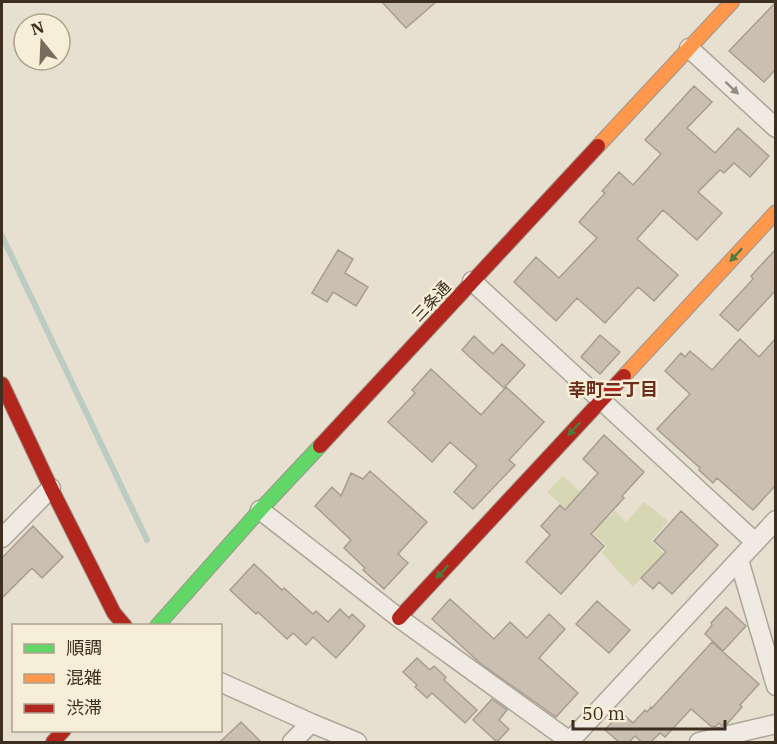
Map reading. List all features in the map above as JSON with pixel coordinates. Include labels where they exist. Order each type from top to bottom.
[{"type":"street","name":"三条通","points":[[160,624],[260,510],[732,2]]},
{"type":"street","points":[[689,48],[776,128]]},
{"type":"street","points":[[399,618],[776,212]]},
{"type":"street","points":[[472,281],[755,542]]},
{"type":"street","points":[[2,384],[114,613],[123,624]]},
{"type":"street","points":[[2,538],[51,488]]},
{"type":"street","points":[[260,510],[399,618],[570,742],[776,520]]},
{"type":"street","points":[[739,560],[776,686]]},
{"type":"street","points":[[222,683],[357,742]]},
{"type":"street","points":[[292,742],[311,723]]},
{"type":"street","points":[[699,742],[776,724]]},
{"type":"green space","points":[[563,476],[608,518],[615,511],[626,522],[644,502],[668,521],[651,541],[664,553],[633,587],[602,553],[607,546],[547,492]]},
{"type":"building","points":[[382,2],[436,2],[406,28]]},
{"type":"building","points":[[776,2],[776,69],[764,82],[729,51]]},
{"type":"building","points":[[694,86],[712,102],[687,128],[715,153],[738,128],[769,156],[750,177],[734,163],[724,173],[720,170],[698,192],[722,213],[697,240],[663,210],[637,239],[678,275],[654,301],[638,287],[605,323],[577,298],[556,321],[514,282],[536,257],[559,278],[597,238],[579,222],[605,193],[602,191],[619,172],[633,185],[661,154],[645,140]]},
{"type":"building","points":[[776,249],[776,290],[738,331],[720,315],[753,279],[751,276]]},
{"type":"building","points":[[338,250],[353,259],[345,273],[368,287],[356,306],[333,292],[327,302],[312,293]]},
{"type":"building","points":[[600,335],[620,352],[600,374],[581,357]]},
{"type":"building","points":[[474,336],[493,354],[502,344],[525,365],[504,388],[462,350]]},
{"type":"building","points":[[776,338],[776,485],[753,510],[717,478],[713,483],[657,429],[690,394],[665,371],[681,353],[685,357],[690,351],[712,370],[740,339],[759,357]]},
{"type":"building","points":[[431,369],[481,415],[506,387],[544,422],[509,460],[515,465],[473,509],[454,492],[477,466],[450,442],[432,462],[388,422],[415,393],[412,390]]},
{"type":"building","points":[[604,435],[644,472],[591,534],[604,546],[561,594],[526,562],[550,535],[541,526],[560,505],[565,510],[598,473],[583,459]]},
{"type":"building","points":[[370,471],[427,522],[398,554],[408,563],[384,589],[344,548],[351,540],[315,506],[332,487],[341,496],[351,473],[363,479]]},
{"type":"building","points":[[681,511],[718,545],[672,594],[659,582],[653,589],[641,578],[666,552],[654,541]]},
{"type":"building","points":[[33,526],[63,557],[42,578],[32,568],[2,598],[2,558]]},
{"type":"building","points":[[254,564],[313,614],[316,611],[328,622],[340,609],[349,618],[352,614],[365,626],[336,658],[313,637],[306,645],[293,633],[287,639],[230,590]]},
{"type":"building","points":[[450,599],[494,639],[510,622],[527,638],[549,614],[565,629],[539,658],[578,693],[556,717],[480,663],[432,619]]},
{"type":"building","points":[[597,601],[630,630],[609,653],[576,624]]},
{"type":"building","points":[[726,607],[746,626],[723,651],[705,634],[712,625],[711,623]]},
{"type":"building","points":[[712,642],[759,684],[727,724],[719,723],[712,727],[691,709],[665,737],[660,733],[651,742],[642,742],[635,736],[629,742],[619,742],[605,730],[621,712],[633,723],[645,710],[647,712],[652,708]]},
{"type":"building","points":[[417,658],[430,670],[434,666],[446,677],[444,680],[477,710],[465,723],[432,693],[427,698],[403,672]]},
{"type":"building","points":[[492,699],[507,710],[499,720],[509,729],[497,742],[473,720]]},
{"type":"building","points":[[241,722],[261,742],[220,742]]},
{"type":"waterway","points":[[2,236],[147,540]]},
{"type":"traffic: fast","points":[[159,624],[320,446]]},
{"type":"traffic: slow","points":[[598,146],[732,2]]},
{"type":"traffic: slow","points":[[624,376],[776,212]]},
{"type":"traffic: jam","points":[[320,446],[598,146]]},
{"type":"traffic: jam","points":[[399,618],[624,376]]},
{"type":"traffic: jam","points":[[2,384],[114,613],[123,624]]},
{"type":"traffic: jam","points":[[53,742],[62,732]]},
{"type":"district","name":"幸町二丁目","points":[[613,390]]}]
